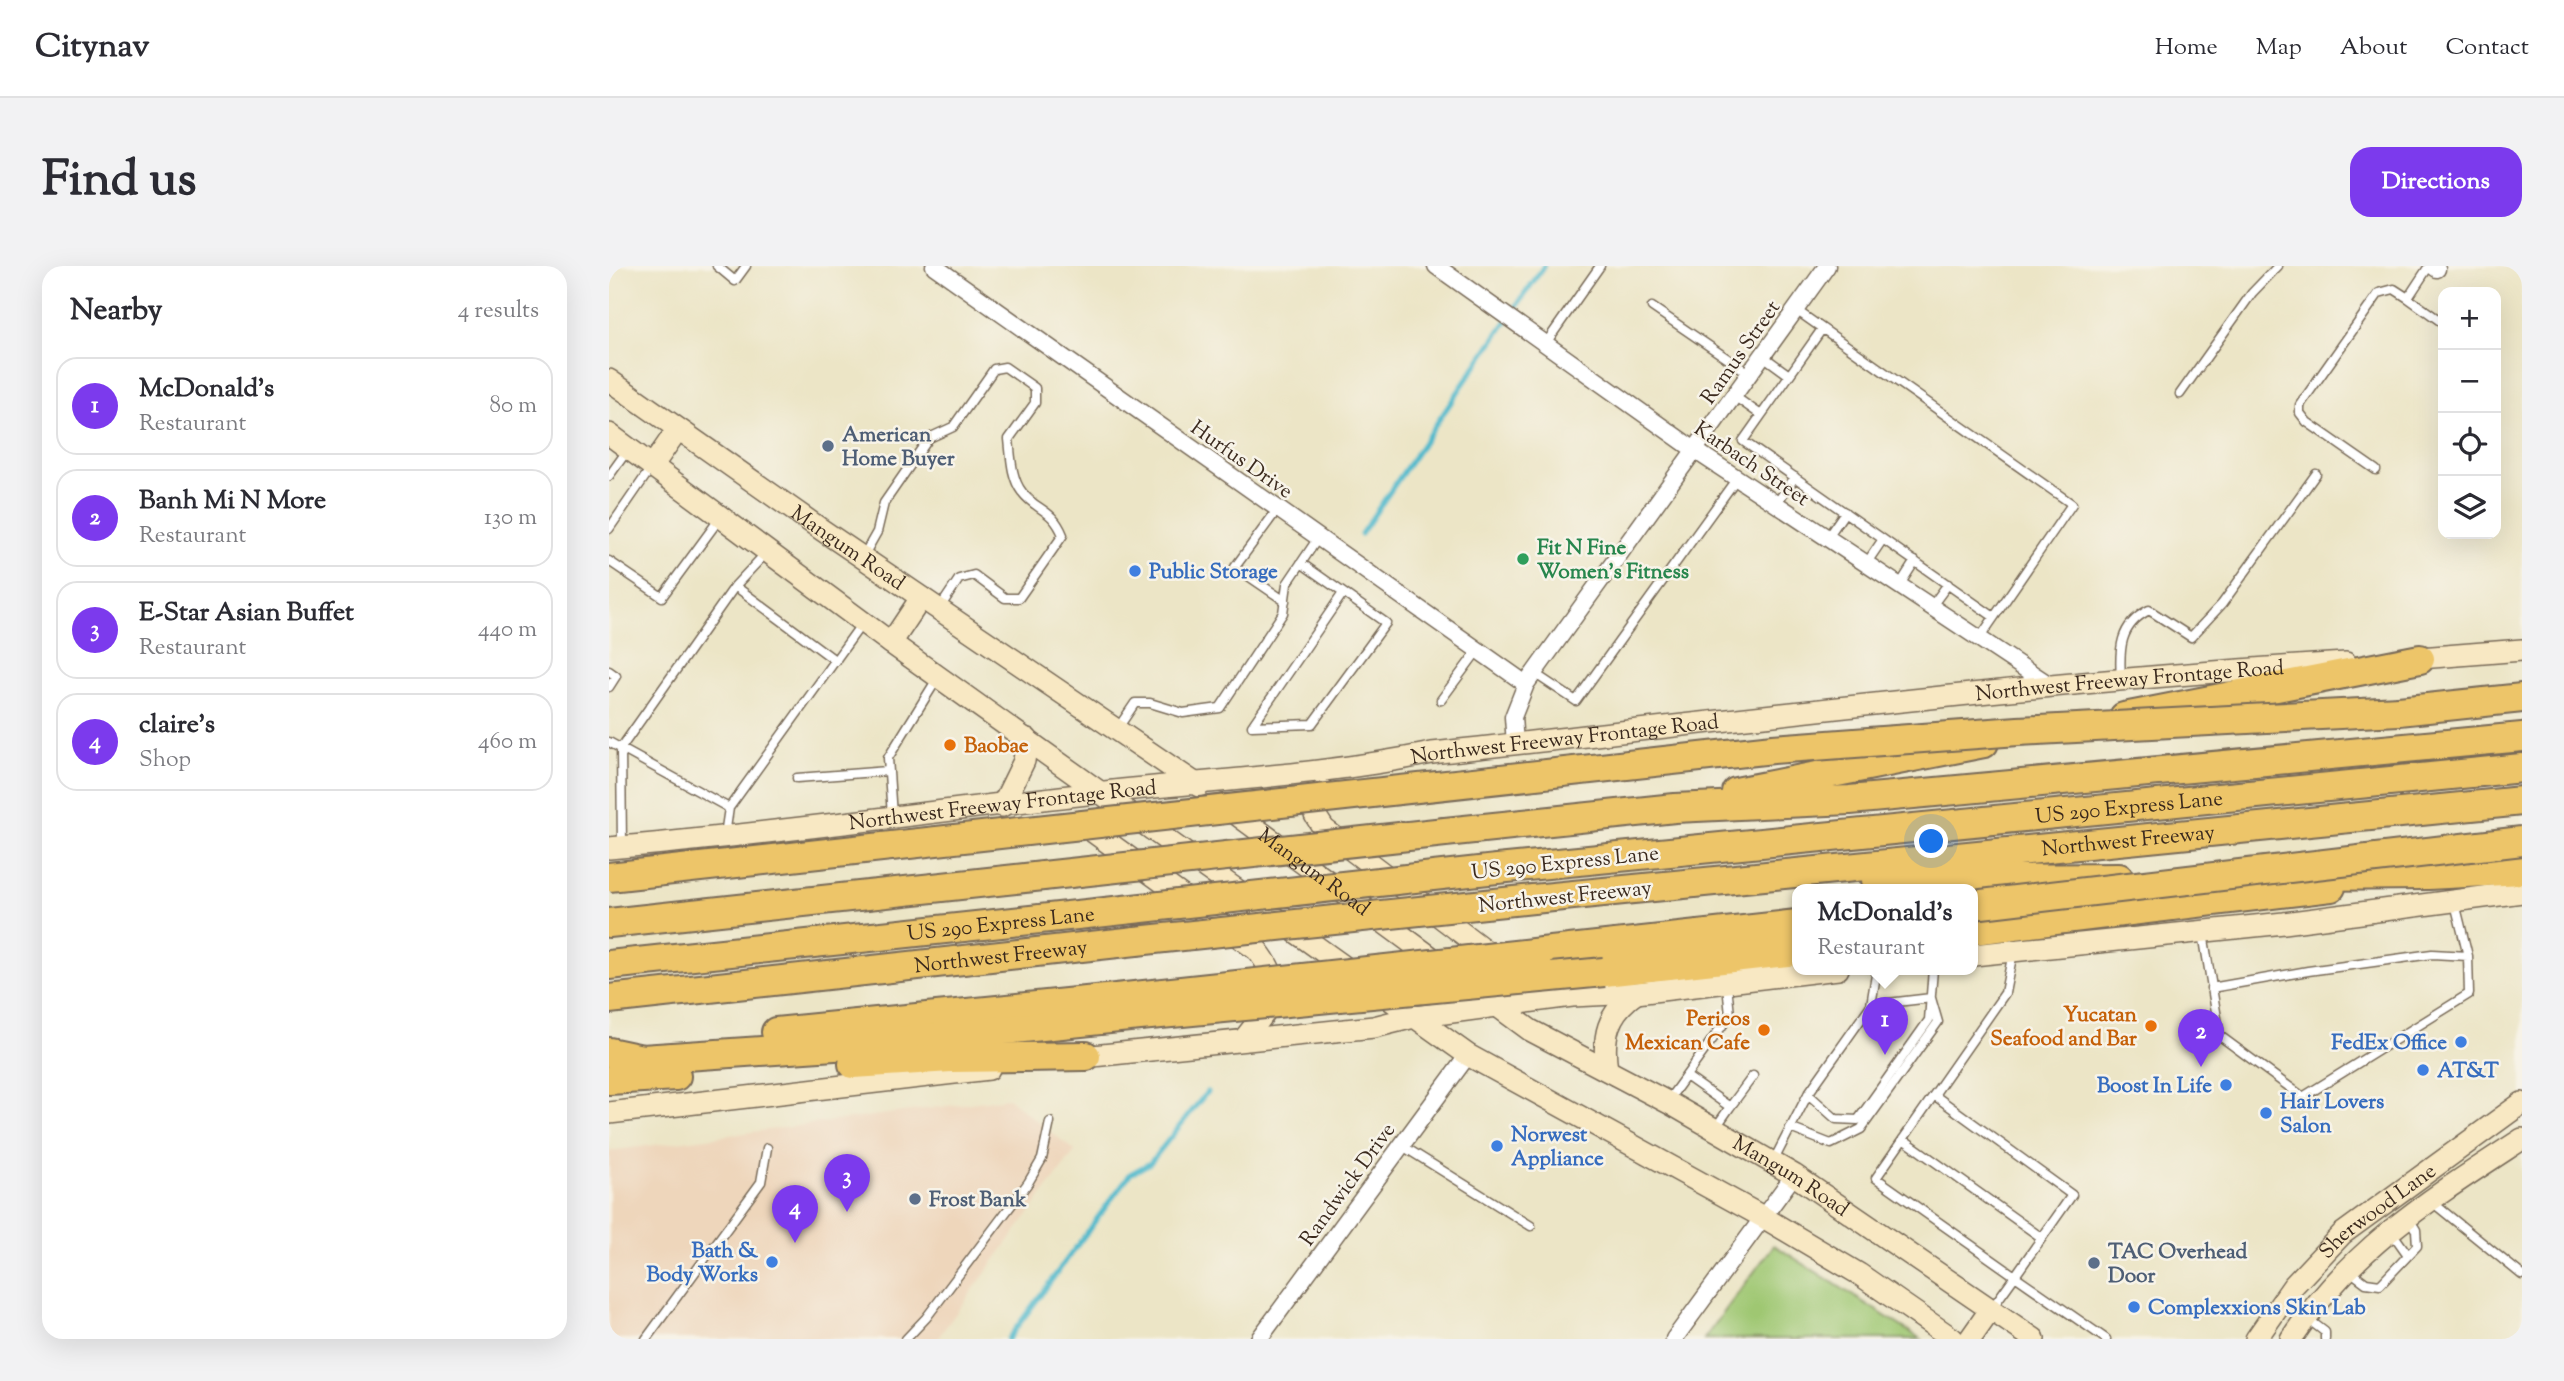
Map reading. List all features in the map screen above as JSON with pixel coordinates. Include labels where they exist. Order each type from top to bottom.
[{"type":"highway","points":[[1675,808],[1755,787],[2420,659]]},
{"type":"highway","points":[[609,877],[1773,749],[2018,731],[2399,711],[2522,698]]},
{"type":"highway","points":[[609,923],[1675,808],[1850,800],[2522,737]]},
{"type":"highway","name":"US 290 Express Lane","points":[[609,965],[1497,869],[2522,768]]},
{"type":"highway","name":"Northwest Freeway","points":[[609,999],[1822,869],[2522,801]]},
{"type":"highway","points":[[1978,904],[2522,841]]},
{"type":"highway","points":[[1822,869],[1872,880],[2428,875],[2522,870]]},
{"type":"highway","points":[[1978,929],[2428,875]]},
{"type":"highway","points":[[609,1050],[1129,997],[1792,925]]},
{"type":"highway","points":[[609,1050],[642,1059],[879,1043],[1792,952]]},
{"type":"highway","points":[[609,1080],[951,1058],[1086,1056]]},
{"type":"main road","name":"Mangum Road","points":[[609,380],[862,558],[1195,783],[1530,1030],[1667,1102],[1794,1175],[2033,1339]]},
{"type":"main road","points":[[653,466],[678,429]]},
{"type":"main road","points":[[609,434],[891,643],[1468,1055],[1763,1217],[1859,1274],[1953,1339]]},
{"type":"main road","points":[[891,643],[930,603]]},
{"type":"main road","name":"Northwest Freeway Frontage Road","points":[[616,847],[892,820],[1103,792],[1368,766],[1432,753],[2194,671],[2420,659],[2522,650]]},
{"type":"main road","points":[[1002,806],[1024,761],[1027,739]]},
{"type":"main road","points":[[1368,766],[1331,784],[1314,800],[1315,815],[1324,830],[1507,967],[1572,996]]},
{"type":"main road","points":[[1033,803],[1069,815],[1109,841],[1257,950],[1271,968],[1275,986],[1266,1011],[1245,1038]]},
{"type":"main road","points":[[1978,955],[2203,932],[2522,892]]},
{"type":"main road","points":[[609,1113],[1245,1038],[1374,1027],[1415,1017],[1572,996],[1636,993],[1792,974]]},
{"type":"main road","points":[[1607,1070],[1604,1048],[1608,1024],[1621,1003],[1636,993]]},
{"type":"main road","name":"Sherwood Lane","points":[[2256,1339],[2293,1286],[2342,1234],[2522,1103]]},
{"type":"main road","name":"Sherwood Lane","points":[[2291,1339],[2317,1300],[2389,1228],[2522,1139]]},
{"type":"main road","points":[[1970,1339],[1991,1309]]},
{"type":"street","name":"Hurfus Drive","points":[[935,266],[1478,650],[1530,679]]},
{"type":"street","name":"Karbach Street","points":[[1436,266],[1696,451],[2052,686]]},
{"type":"street","name":"Ramus Street","points":[[1515,744],[1513,717],[1530,679],[1827,266]]},
{"type":"street","name":"Randwick Drive","points":[[1259,1339],[1468,1055]]},
{"type":"street","points":[[1674,1339],[1794,1175]]},
{"type":"lane","points":[[717,266],[735,281],[746,266]]},
{"type":"lane","points":[[1546,343],[1600,266]]},
{"type":"lane","points":[[2180,394],[2252,293],[2278,266]]},
{"type":"lane","points":[[2408,298],[2433,267]]},
{"type":"lane","points":[[2376,470],[2307,422],[2300,413],[2300,405],[2379,293],[2394,289],[2438,319]]},
{"type":"lane","points":[[1652,307],[1750,374]]},
{"type":"lane","points":[[1795,310],[2072,504],[1979,639]]},
{"type":"lane","points":[[1822,329],[1743,441],[1994,617]]},
{"type":"lane","points":[[1763,356],[1789,375]]},
{"type":"lane","points":[[862,558],[877,532],[884,503],[929,438],[953,427],[994,369],[1005,367],[1035,388],[1035,403],[1009,439],[1013,472],[1022,493],[1056,518],[1063,535],[1020,598],[1005,598],[974,575],[959,579],[930,603]]},
{"type":"lane","points":[[1734,396],[1761,415]]},
{"type":"lane","points":[[609,476],[629,448]]},
{"type":"lane","points":[[609,529],[653,466]]},
{"type":"lane","points":[[2121,679],[2120,645],[2129,623],[2149,610],[2191,637],[2222,604],[2316,474]]},
{"type":"lane","points":[[1776,504],[1795,477]]},
{"type":"lane","points":[[1530,679],[1576,701],[1737,478]]},
{"type":"lane","points":[[1277,510],[1235,566],[1285,601]]},
{"type":"lane","points":[[1827,538],[1845,512]]},
{"type":"lane","points":[[609,561],[662,597],[721,516]]},
{"type":"lane","points":[[1117,729],[1135,703],[1150,703],[1183,713],[1220,708],[1283,612],[1287,584],[1318,538]]},
{"type":"lane","points":[[1866,564],[1883,539]]},
{"type":"lane","points":[[616,847],[621,748],[735,586],[768,551]]},
{"type":"lane","points":[[1899,586],[1916,561]]},
{"type":"lane","points":[[1301,563],[1386,623],[1313,724],[1252,726],[1343,593]]},
{"type":"lane","points":[[1931,607],[1948,584]]},
{"type":"lane","points":[[735,586],[836,661]]},
{"type":"lane","points":[[725,838],[729,808],[863,622]]},
{"type":"lane","points":[[1441,700],[1478,650]]},
{"type":"lane","points":[[609,671],[616,676],[609,687]]},
{"type":"lane","points":[[892,820],[888,758],[895,742],[939,677]]},
{"type":"lane","points":[[609,742],[729,808]]},
{"type":"lane","points":[[797,778],[888,771]]},
{"type":"lane","points":[[2203,932],[2220,1036],[2302,1097],[2469,994],[2468,956],[2454,901]]},
{"type":"lane","points":[[2013,952],[2005,993],[1876,1178],[2106,1339]]},
{"type":"lane","points":[[2211,988],[2295,972],[2432,954],[2468,956]]},
{"type":"lane","points":[[1772,1163],[1808,1094],[1871,1004],[1876,975]]},
{"type":"lane","points":[[1808,1094],[1836,1119],[1858,1120],[1929,1020],[1933,975]]},
{"type":"lane","points":[[1667,1102],[1730,1015],[1727,982]]},
{"type":"lane","points":[[1871,1004],[1931,998]]},
{"type":"lane","points":[[1790,1128],[1831,1144],[1861,1129],[1938,1022],[1931,998]]},
{"type":"lane","points":[[1686,1076],[1730,1107]]},
{"type":"lane","points":[[1714,1129],[1753,1076]]},
{"type":"lane","points":[[1934,1095],[2072,1195],[1991,1309]]},
{"type":"lane","points":[[906,1339],[926,1318],[1028,1183],[1042,1159],[1049,1122]]},
{"type":"lane","points":[[1903,1139],[2042,1237]]},
{"type":"lane","points":[[1401,1145],[1531,1226]]},
{"type":"lane","points":[[646,1339],[761,1182],[767,1148]]},
{"type":"lane","points":[[2429,1200],[2522,1275]]},
{"type":"lane","points":[[2348,1269],[2366,1283],[2380,1284],[2417,1246],[2416,1230],[2407,1216]]},
{"type":"lane","points":[[2389,1228],[2408,1255]]},
{"type":"lane","points":[[2305,1317],[2325,1332],[2325,1339]]},
{"type":"shaded area","points":[[1008,1098],[1075,1151],[937,1339],[609,1339],[609,1151]]},
{"type":"green space","points":[[1774,1245],[1921,1339],[1704,1339]]},
{"type":"waterway","points":[[1361,534],[1544,266]]},
{"type":"waterway","points":[[1008,1339],[1130,1174],[1150,1163],[1207,1092]]},
{"type":"place","name":"American Home Buyer","points":[[828,446]]},
{"type":"place","name":"Fit N Fine Women's Fitness","points":[[1523,559]]},
{"type":"place","name":"Public Storage","points":[[1135,571]]},
{"type":"place","name":"Baobae","points":[[950,745]]},
{"type":"place","name":"Yucatan Seafood and Bar","points":[[2151,1026]]},
{"type":"place","name":"Pericos Mexican Cafe","points":[[1764,1030]]},
{"type":"place","name":"FedEx Office","points":[[2461,1042]]},
{"type":"place","name":"McDonald's","points":[[1885,1055]]},
{"type":"place","name":"Banh Mi N More","points":[[2201,1067]]},
{"type":"place","name":"AT&T","points":[[2423,1070]]},
{"type":"place","name":"Boost In Life","points":[[2226,1085]]},
{"type":"place","name":"Hair Lovers Salon","points":[[2266,1113]]},
{"type":"place","name":"Norwest Appliance","points":[[1497,1146]]},
{"type":"place","name":"Frost Bank","points":[[915,1199]]},
{"type":"place","name":"E-Star Asian Buffet","points":[[847,1212]]},
{"type":"place","name":"claire's","points":[[795,1243]]},
{"type":"place","name":"Bath & Body Works","points":[[772,1262]]},
{"type":"place","name":"TAC Overhead Door","points":[[2094,1263]]},
{"type":"place","name":"Complexxions Skin Lab","points":[[2134,1307]]}]
